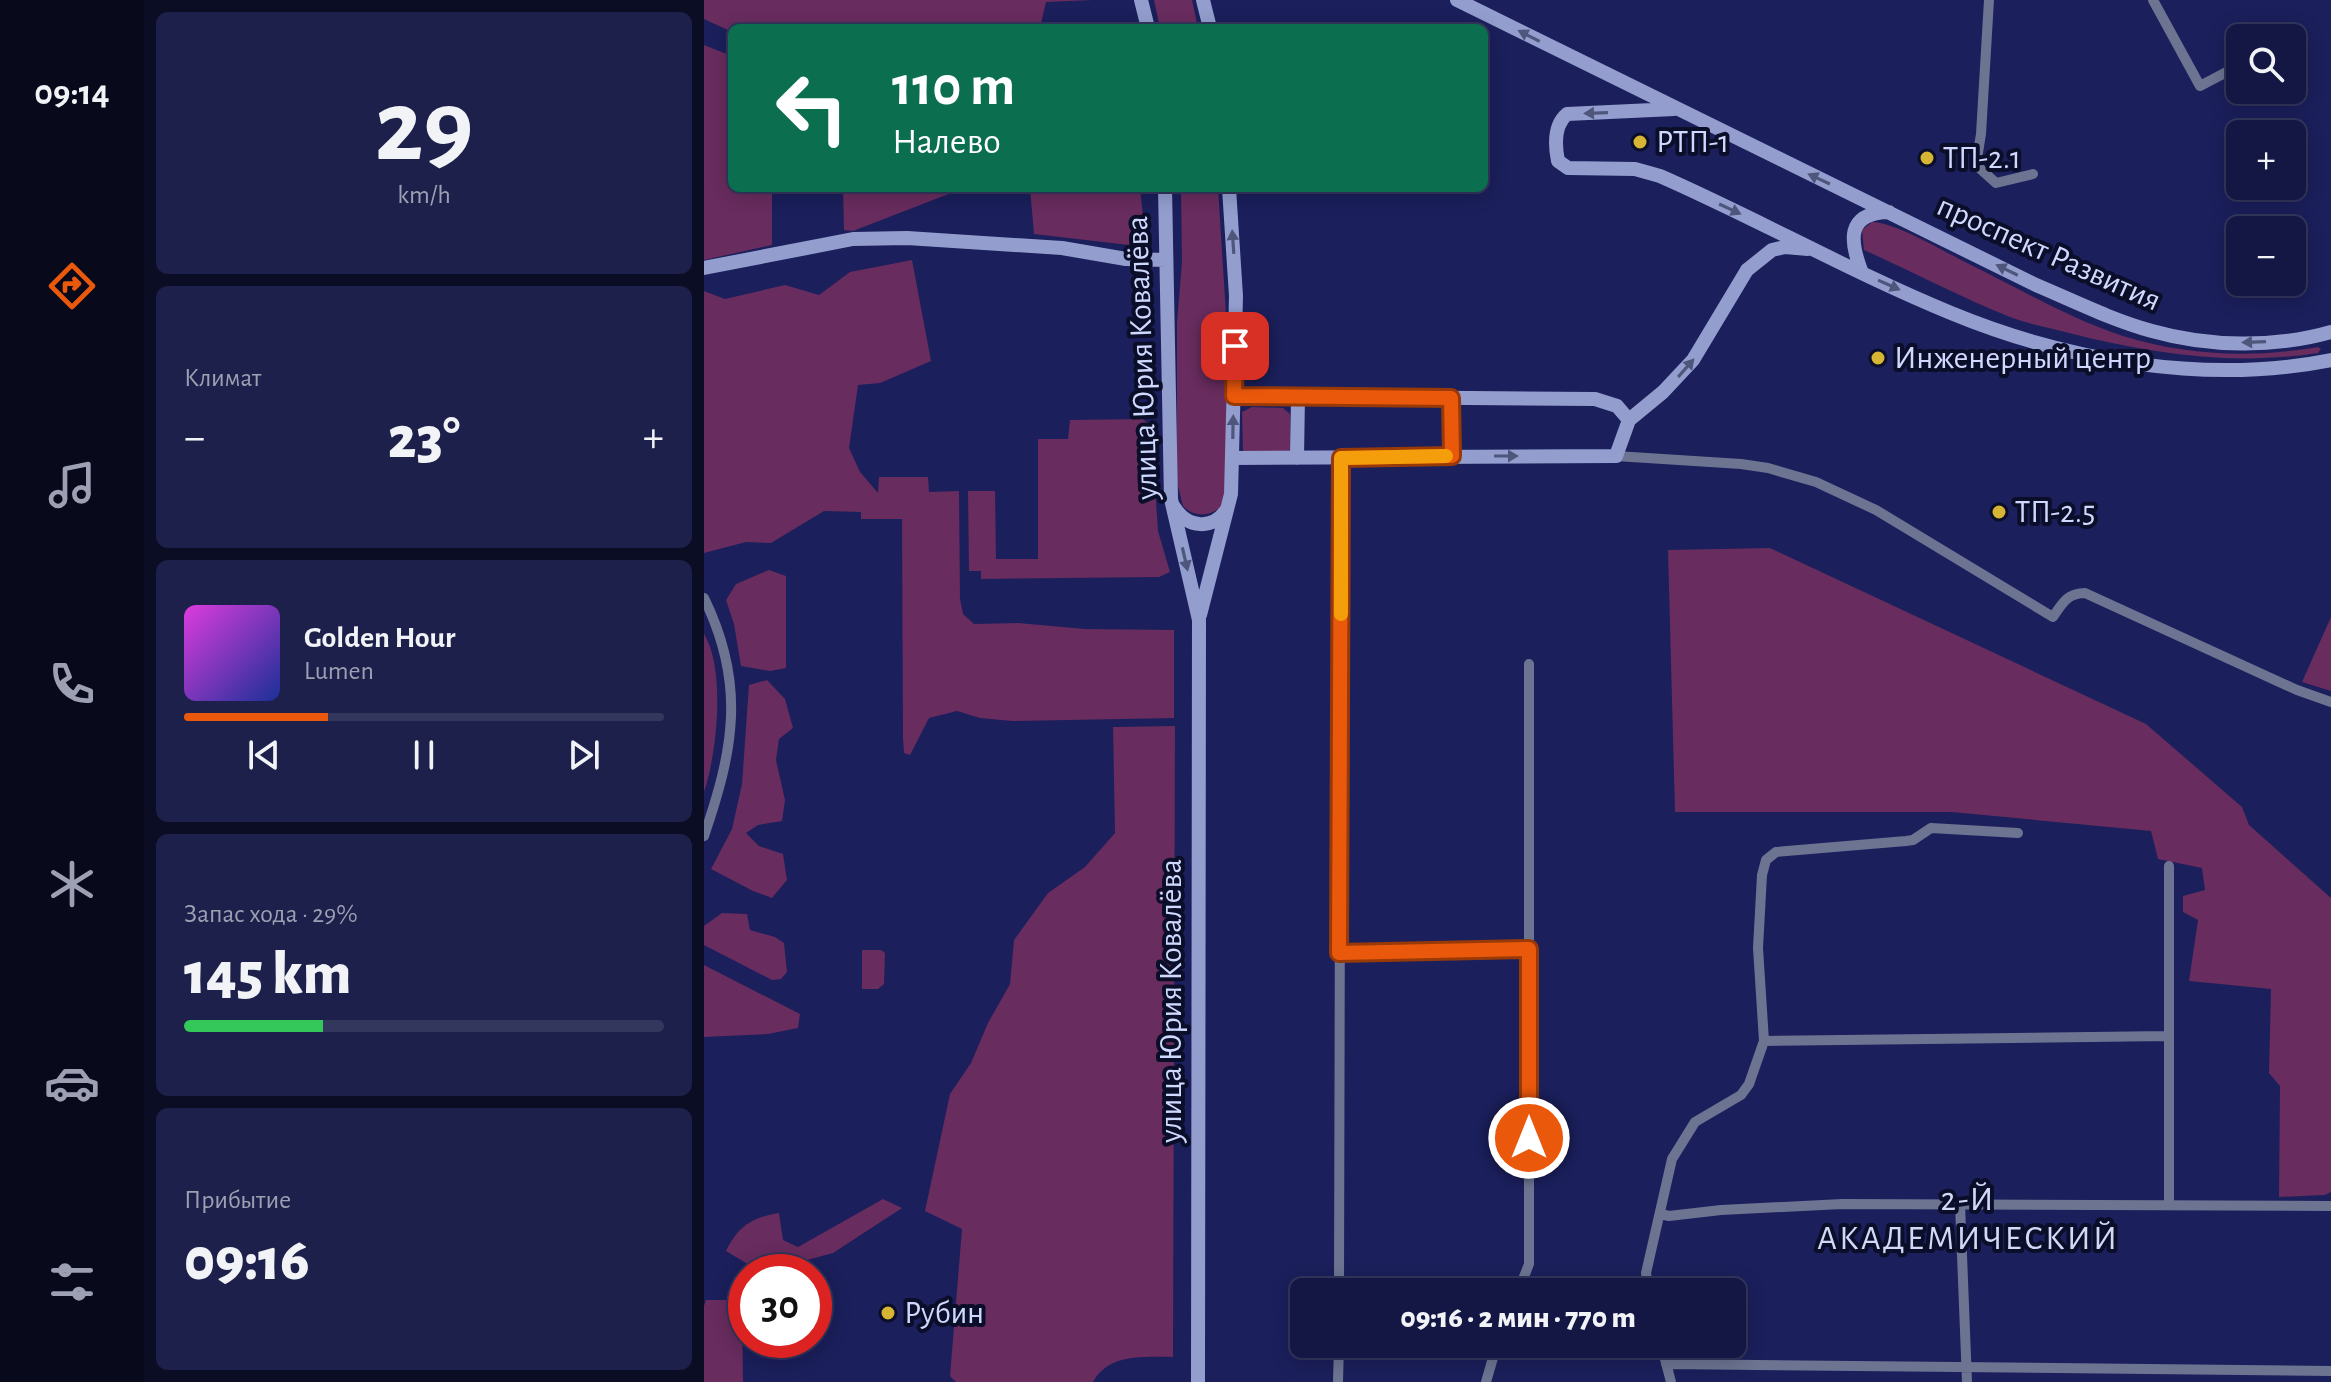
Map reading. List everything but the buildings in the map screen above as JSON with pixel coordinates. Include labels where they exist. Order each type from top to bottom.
[{"type":"street","points":[[1141,0],[1147,24]]},
{"type":"street","points":[[1203,0],[1209,24]]},
{"type":"street","name":"проспект Развития","points":[[1457,0],[2036,285],[2153,331],[2203,341],[2250,343],[2327,333]]},
{"type":"street","points":[[1989,0],[1981,134],[1976,165],[1996,183],[2033,174]]},
{"type":"street","points":[[2153,0],[2200,86],[2226,72]]},
{"type":"street","name":"проспект Развития","points":[[1674,109],[1567,114],[1558,127],[1558,161],[1568,168],[1635,169],[1660,176],[1862,273],[2006,334],[2095,356],[2168,367],[2239,371],[2284,368],[2330,360]]},
{"type":"street","name":"улица Юрия Ковалёва","points":[[1165,192],[1171,499],[1199,620],[1198,1382]]},
{"type":"street","name":"улица Юрия Ковалёва","points":[[1199,620],[1229,506],[1236,296],[1229,192]]},
{"type":"street","name":"проспект Развития","points":[[1862,273],[1853,248],[1854,230],[1874,212],[1890,212]]},
{"type":"street","points":[[704,268],[853,239],[907,238],[1062,248],[1126,259],[1166,260]]},
{"type":"street","points":[[1616,456],[1629,420],[1663,392],[1693,360],[1738,284],[1758,259],[1772,250],[1785,247],[1819,252]]},
{"type":"street","points":[[2327,333],[2330,360]]},
{"type":"street","points":[[1234,396],[1595,399],[1617,406],[1629,420]]},
{"type":"street","points":[[1297,458],[1298,396]]},
{"type":"street","points":[[1451,398],[1452,456]]},
{"type":"street","points":[[1232,458],[1616,456],[1768,468],[1816,482],[1876,510],[2053,617],[2066,598],[2075,593],[2085,593],[2297,690],[2331,702]]},
{"type":"street","points":[[1339,1278],[1341,458]]},
{"type":"street","points":[[1171,499],[1178,515],[1193,524],[1210,524],[1225,514],[1229,506]]},
{"type":"street","points":[[704,598],[723,644],[731,687],[730,728],[723,781],[704,836]]},
{"type":"street","points":[[1524,1278],[1529,1264],[1529,664]]},
{"type":"street","points":[[1647,1278],[1672,1159],[1695,1122],[1741,1095],[1749,1084],[1764,1041],[1758,948],[1766,860],[1776,852],[1913,840],[1931,828],[2018,833]]},
{"type":"street","points":[[2169,866],[2169,1204]]},
{"type":"street","points":[[1339,953],[1529,949]]},
{"type":"street","points":[[1764,1041],[2167,1036]]},
{"type":"street","points":[[1660,1214],[1669,1216],[1842,1204],[2331,1206]]},
{"type":"street","points":[[1960,1204],[1967,1382]]},
{"type":"street","points":[[1338,1382],[1339,1358]]},
{"type":"street","points":[[1486,1382],[1493,1358]]},
{"type":"street","points":[[1664,1358],[1671,1382]]},
{"type":"street","points":[[1666,1364],[2331,1371]]},
{"type":"shaded area","points":[[704,0],[1094,0],[1046,2],[1041,24],[728,24],[728,30],[704,19]]},
{"type":"shaded area","points":[[1154,0],[1192,0],[1197,24],[1159,24]]},
{"type":"shaded area","points":[[704,45],[728,54],[728,192],[772,192],[772,245],[704,260]]},
{"type":"shaded area","points":[[843,192],[954,192],[853,231],[844,230]]},
{"type":"shaded area","points":[[1030,192],[1140,192],[1145,235],[1138,242],[1129,245],[1034,234]]},
{"type":"shaded area","points":[[1181,192],[1218,192],[1226,314],[1226,470],[1220,508],[1206,514],[1196,514],[1183,506],[1177,482],[1177,322],[1182,262]]},
{"type":"shaded area","points":[[1872,222],[1906,232],[2063,312],[2147,343],[2196,351],[2245,354],[2321,349],[2318,353],[2286,357],[2193,356],[2131,347],[2024,322],[1864,250],[1862,230]]},
{"type":"shaded area","points":[[912,260],[931,361],[880,383],[858,385],[849,448],[860,472],[878,493],[879,477],[928,477],[929,492],[959,491],[960,599],[963,614],[974,624],[1174,630],[1174,718],[1012,721],[980,718],[957,711],[929,718],[910,755],[904,753],[902,519],[861,519],[861,512],[824,511],[771,543],[746,542],[704,553],[704,291],[725,299],[785,285],[819,295],[850,272]]},
{"type":"shaded area","points":[[1252,407],[1283,408],[1290,414],[1291,449],[1284,454],[1243,451],[1242,412]]},
{"type":"shaded area","points":[[1143,419],[1151,426],[1158,531],[1170,572],[1159,577],[981,579],[981,571],[969,571],[968,491],[995,491],[996,559],[1038,559],[1038,439],[1068,439],[1070,420]]},
{"type":"shaded area","points":[[1770,548],[2146,724],[2242,807],[2249,825],[2331,898],[2331,1192],[2325,1195],[2279,1197],[2280,1086],[2269,1073],[2271,989],[2189,981],[2198,920],[2183,912],[2183,896],[2205,890],[2202,868],[2158,859],[2151,831],[1952,812],[1675,812],[1668,550]]},
{"type":"shaded area","points":[[769,570],[786,576],[786,668],[770,671],[741,666],[734,624],[726,600],[736,584]]},
{"type":"shaded area","points":[[2331,617],[2331,691],[2302,682]]},
{"type":"shaded area","points":[[704,634],[715,668],[717,712],[713,756],[704,792]]},
{"type":"shaded area","points":[[767,680],[785,699],[793,728],[779,739],[776,760],[785,800],[782,821],[758,825],[746,833],[759,846],[783,854],[787,880],[772,898],[711,869],[732,829],[742,784],[749,685]]},
{"type":"shaded area","points":[[1175,726],[1173,1357],[1139,1357],[1118,1361],[1108,1366],[1093,1382],[956,1382],[950,1376],[962,1229],[925,1211],[950,1094],[971,1063],[988,1023],[1010,984],[1014,940],[1048,893],[1085,867],[1115,833],[1113,727]]},
{"type":"shaded area","points":[[722,913],[747,914],[750,930],[784,943],[787,972],[781,979],[772,980],[704,945],[704,926]]},
{"type":"shaded area","points":[[862,950],[881,950],[885,953],[884,984],[878,989],[862,989]]},
{"type":"shaded area","points":[[704,965],[800,1014],[798,1028],[768,1034],[704,1037]]},
{"type":"shaded area","points":[[883,1199],[902,1208],[829,1254],[731,1254],[726,1251],[747,1224],[779,1213],[783,1240],[798,1247]]},
{"type":"shaded area","points":[[706,1300],[728,1300],[728,1358],[743,1358],[743,1382],[704,1382]]},
{"type":"slow traffic","points":[[1341,614],[1341,458],[1446,456]]},
{"type":"place","name":"РТП-1","points":[[1640,142]]},
{"type":"place","name":"ТП-2.1","points":[[1927,158]]},
{"type":"place","name":"Инженерный центр","points":[[1878,358]]},
{"type":"place","name":"ТП-2.5","points":[[1999,512]]},
{"type":"place","name":"Рубин","points":[[888,1313]]},
{"type":"district","name":"2-Й АКАДЕМИЧЕСКИЙ","points":[[1968,1220]]},
{"type":"route","points":[[1235,346],[1234,396],[1451,398],[1452,456],[1341,458],[1339,953],[1529,949],[1529,1138]]}]
